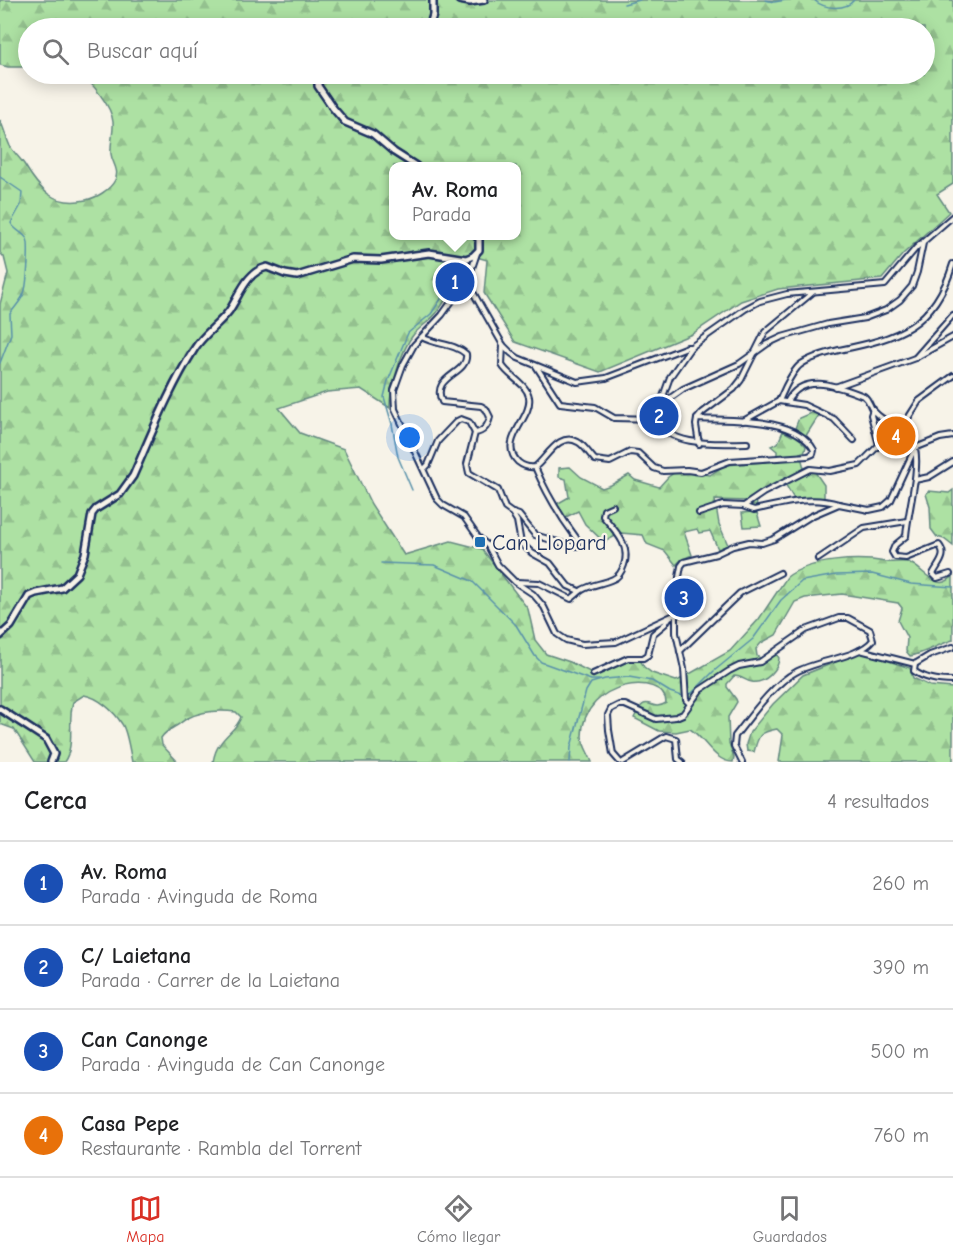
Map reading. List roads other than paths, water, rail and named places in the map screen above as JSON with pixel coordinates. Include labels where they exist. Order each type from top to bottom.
[{"type":"street","points":[[432,18],[433,0]]},
{"type":"street","points":[[459,0],[470,2],[484,0]]},
{"type":"street","points":[[318,84],[345,122],[373,134],[410,162]]},
{"type":"street","points":[[747,443],[699,444],[660,428],[656,419],[670,377],[692,347],[754,303],[787,294],[885,285],[923,241],[953,216]]},
{"type":"street","points":[[467,268],[478,250],[479,240]]},
{"type":"street","points":[[659,406],[683,389],[739,364],[782,337],[828,324],[865,318],[886,310],[900,300],[912,286],[923,241]]},
{"type":"street","points":[[0,636],[11,626],[29,596],[62,588],[76,574],[85,554],[92,514],[125,488],[133,476],[168,396],[196,346],[227,313],[254,273],[267,267],[289,275],[302,275],[358,258],[381,260],[429,253],[467,259],[478,250]]},
{"type":"street","points":[[456,258],[467,268]]},
{"type":"street","points":[[467,259],[471,260],[448,307],[414,345],[403,365],[394,390],[395,409],[437,499],[464,517],[488,546],[498,565],[515,582],[533,594],[544,607],[557,634],[566,640],[582,644],[616,642],[670,617],[676,614],[681,606],[680,577],[681,566],[684,562],[716,555],[733,546],[749,542],[762,543],[774,539],[812,516],[839,504]]},
{"type":"street","points":[[467,259],[472,291],[503,345],[514,356],[536,365],[581,382],[606,378],[692,347]]},
{"type":"street","points":[[741,421],[779,401],[798,366],[824,353],[884,341],[929,312],[936,305],[946,286],[953,264]]},
{"type":"street","points":[[699,444],[697,419],[734,389],[746,371],[765,332],[812,292]]},
{"type":"street","points":[[915,358],[953,315]]},
{"type":"street","points":[[422,337],[459,348],[466,354],[465,363],[446,378],[439,393],[442,402],[447,404],[481,406],[486,409],[490,417],[487,427],[475,433]]},
{"type":"street","points":[[833,387],[915,358],[953,337]]},
{"type":"street","points":[[503,345],[502,365],[505,371],[527,391],[529,397],[529,404],[512,442],[513,457],[528,468],[535,467],[554,446],[564,440],[581,443],[595,460],[610,462],[630,452],[638,453],[654,468],[663,471],[701,472],[730,461],[813,454],[811,444],[774,424],[697,419]]},
{"type":"street","points":[[536,365],[560,403],[595,407],[614,418],[656,419]]},
{"type":"street","points":[[899,427],[905,423],[919,401],[953,376]]},
{"type":"street","points":[[787,402],[794,392],[807,384],[820,383],[864,396],[869,400],[873,409],[892,425],[899,427],[901,432],[907,431]]},
{"type":"street","points":[[779,401],[804,405],[834,419],[854,440]]},
{"type":"street","points":[[744,506],[763,493],[810,470],[830,471],[859,465],[879,446],[871,415],[873,409]]},
{"type":"street","points":[[424,469],[438,441],[461,419],[469,422],[475,433],[466,469],[469,473],[495,487],[505,508],[519,515],[535,535],[577,546],[578,539],[556,512],[535,467]]},
{"type":"street","points":[[905,423],[915,448],[915,480],[906,536],[895,545],[892,552],[895,557],[906,558],[939,545],[943,558],[933,574],[937,578],[950,574]]},
{"type":"street","points":[[699,513],[723,505],[744,506],[753,510],[811,499],[869,510],[883,507],[891,500],[915,448],[940,438],[953,436]]},
{"type":"street","points":[[915,480],[929,477],[953,462]]},
{"type":"street","points":[[515,582],[539,583],[571,599],[579,591],[613,579],[622,572],[627,558],[625,545],[603,516],[603,510],[613,506]]},
{"type":"street","points":[[512,513],[517,521],[521,543],[532,553],[550,563],[568,586],[579,591]]},
{"type":"street","points":[[818,559],[864,528],[907,521]]},
{"type":"street","points":[[680,651],[740,593],[780,573]]},
{"type":"street","points":[[676,614],[676,633],[688,702],[683,714],[664,719],[648,716],[626,705],[619,705],[611,709],[608,715],[613,754],[622,762],[666,736],[676,739],[678,759],[682,762]]},
{"type":"street","points":[[593,674],[628,658],[643,658],[648,655],[652,634],[670,617]]},
{"type":"street","points":[[688,702],[695,699],[700,690],[729,671],[739,666],[760,662],[806,630],[839,618],[848,618],[872,633],[872,642],[860,650],[801,669],[783,682],[735,736],[734,746],[742,762]]},
{"type":"street","points":[[860,650],[915,664],[930,655],[953,648]]},
{"type":"street","points":[[915,664],[914,671],[917,674],[934,680],[953,681]]},
{"type":"street","points":[[0,709],[46,739],[54,754],[51,762]]},
{"type":"waterway","points":[[624,4],[640,0]]},
{"type":"waterway","points":[[765,0],[774,2],[786,0]]},
{"type":"waterway","points":[[814,0],[834,8],[845,6],[854,0]]},
{"type":"waterway","points":[[0,177],[22,192],[21,205],[11,223],[27,239],[28,248],[25,290],[21,300],[10,314],[11,334],[0,363]]},
{"type":"waterway","points":[[412,490],[398,457],[384,397],[388,381],[408,333],[431,314],[441,299],[445,282]]},
{"type":"waterway","points":[[381,563],[434,565],[472,581],[516,625],[541,662],[591,680],[599,680]]},
{"type":"waterway","points":[[570,762],[571,747],[586,691],[591,683],[629,677],[652,681],[682,696],[692,693],[714,671],[753,639],[781,600],[802,581],[836,575],[872,574],[911,584],[953,587]]},
{"type":"place","name":"Av. Roma","points":[[455,282]]},
{"type":"place","name":"C/ Laietana","points":[[659,416]]},
{"type":"place","name":"Casa Pepe","points":[[896,436]]},
{"type":"place","name":"Can Llopard","points":[[480,542]]},
{"type":"place","name":"Can Canonge","points":[[684,598]]}]
